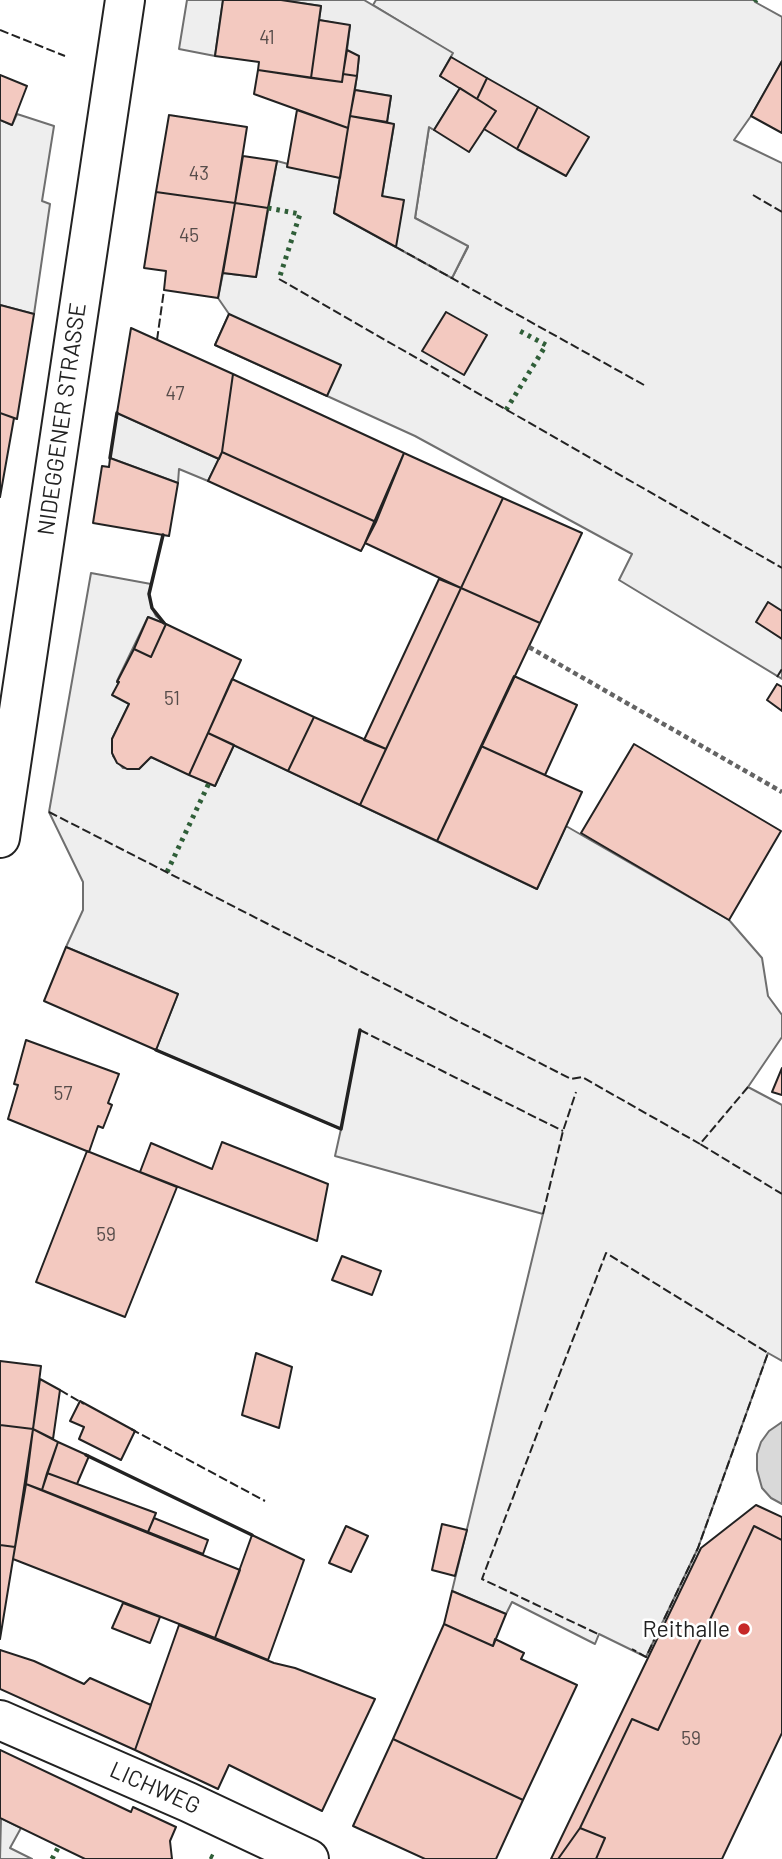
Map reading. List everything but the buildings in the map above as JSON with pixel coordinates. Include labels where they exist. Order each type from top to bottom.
[{"type":"street","name":"NIDEGGENER STRASSE","points":[[0,838],[125,0]]},
{"type":"street","name":"LICHWEG","points":[[0,1720],[188,1802],[309,1859]]},
{"type":"path","points":[[529,646],[782,792]]},
{"type":"shaded area","points":[[187,0],[223,0],[215,56],[179,49]]},
{"type":"shaded area","points":[[281,0],[364,0],[453,53],[440,76],[460,88],[434,130],[429,127],[415,218],[468,246],[452,278],[396,247],[382,196],[394,125],[387,122],[391,96],[355,90],[359,57],[347,50],[350,26],[319,20],[321,6]]},
{"type":"shaded area","points":[[376,0],[756,0],[755,2],[782,17],[782,61],[734,140],[782,163],[782,679],[619,580],[632,554],[415,436],[215,345],[229,314],[218,298],[223,273],[256,277],[277,161],[340,178],[334,213],[452,278],[468,247],[415,218],[429,127],[433,129],[459,87],[440,76],[452,53],[373,5]]},
{"type":"shaded area","points":[[17,114],[54,126],[42,201],[50,204],[34,314],[0,305],[0,120],[12,125]]},
{"type":"shaded area","points":[[117,413],[219,459],[208,481],[179,469],[178,483],[110,458]]},
{"type":"shaded area","points":[[91,573],[151,584],[149,594],[152,608],[156,616],[166,624],[148,617],[117,681],[129,704],[112,739],[113,756],[123,768],[139,769],[151,757],[215,786],[234,745],[537,889],[566,826],[729,920],[762,958],[768,996],[782,1015],[782,1037],[748,1087],[782,1105],[782,1361],[768,1353],[698,1548],[646,1657],[599,1634],[595,1644],[512,1602],[506,1614],[452,1591],[543,1214],[335,1156],[341,1129],[156,1050],[178,994],[66,947],[83,910],[83,882],[49,812]]},
{"type":"shaded area","points":[[782,1422],[782,1504],[771,1498],[762,1488],[757,1470],[757,1454],[769,1431]]},
{"type":"shaded area","points":[[1,1818],[21,1828],[10,1848],[32,1859],[0,1859]]},
{"type":"hedge","points":[[268,208],[300,214],[279,279]]},
{"type":"hedge","points":[[506,410],[546,345],[518,330]]},
{"type":"hedge","points":[[167,872],[209,783]]},
{"type":"hedge","points":[[52,1859],[59,1846]]},
{"type":"hedge","points":[[210,1856],[216,1859]]},
{"type":"fence","points":[[0,30],[65,56]]},
{"type":"fence","points":[[753,195],[782,212]]},
{"type":"fence","points":[[396,247],[644,385]]},
{"type":"fence","points":[[279,279],[782,568]]},
{"type":"fence","points":[[157,340],[164,290]]},
{"type":"fence","points":[[777,677],[782,669]]},
{"type":"fence","points":[[49,812],[571,1079],[582,1077],[700,1144]]},
{"type":"fence","points":[[360,1030],[563,1131]]},
{"type":"fence","points":[[748,1087],[700,1144],[782,1194]]},
{"type":"fence","points":[[543,1214],[563,1131],[576,1092]]},
{"type":"fence","points":[[545,1412],[606,1253],[768,1353],[698,1548],[646,1657],[632,1649]]},
{"type":"fence","points":[[60,1390],[84,1404]]},
{"type":"fence","points":[[542,1421],[482,1579],[598,1634]]},
{"type":"fence","points":[[131,1429],[265,1501]]},
{"type":"wall","points":[[110,458],[117,413]]},
{"type":"wall","points":[[163,535],[149,594],[152,608],[164,623]]},
{"type":"wall","points":[[156,1050],[341,1129],[360,1030]]},
{"type":"wall","points":[[86,1455],[252,1535]]},
{"type":"place","name":"Reithalle","points":[[744,1629]]}]
